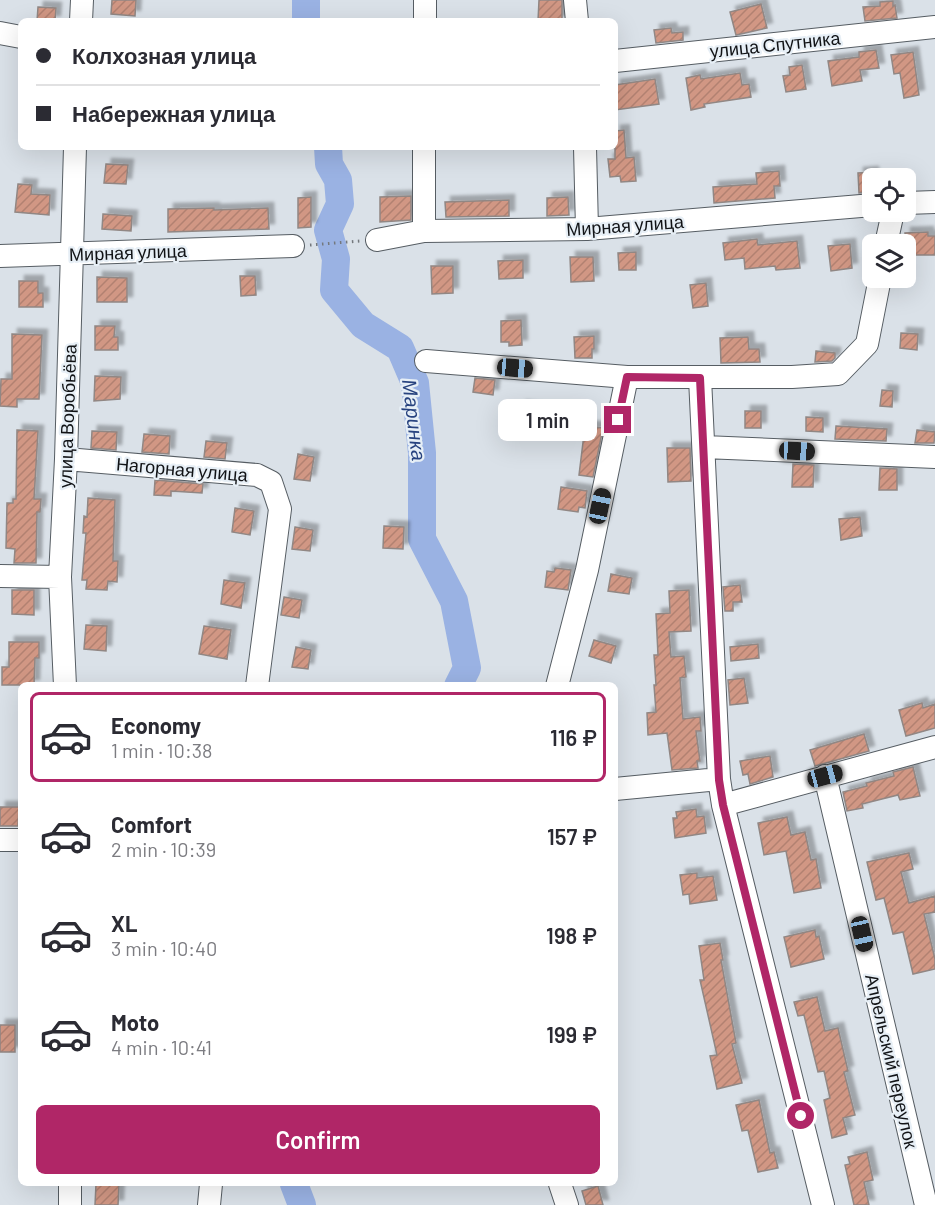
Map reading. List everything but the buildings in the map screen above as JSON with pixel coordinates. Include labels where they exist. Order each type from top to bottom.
[{"type":"street","points":[[81,18],[82,0]]},
{"type":"street","points":[[425,0],[425,18]]},
{"type":"street","points":[[575,0],[577,18]]},
{"type":"street","name":"улица Спутника","points":[[618,61],[935,27]]},
{"type":"street","points":[[0,33],[18,36]]},
{"type":"street","name":"улица Воробьёва","points":[[65,682],[60,578],[66,459],[75,150]]},
{"type":"street","points":[[424,150],[424,231]]},
{"type":"street","points":[[585,150],[587,229]]},
{"type":"street","points":[[916,203],[935,202]]},
{"type":"street","name":"Мирная улица","points":[[377,240],[424,231],[587,229],[862,206]]},
{"type":"street","name":"Мирная улица","points":[[0,256],[293,246]]},
{"type":"street","points":[[426,361],[627,377],[792,377],[838,374],[867,344],[878,288]]},
{"type":"street","points":[[558,682],[586,570],[627,377]]},
{"type":"street","points":[[700,378],[719,780],[723,805],[823,1205]]},
{"type":"street","points":[[704,447],[935,457]]},
{"type":"street","name":"Нагорная улица","points":[[66,459],[257,476],[271,482],[280,509],[258,682]]},
{"type":"street","points":[[0,576],[60,578]]},
{"type":"street","points":[[723,805],[935,747]]},
{"type":"street","name":"Апрельский переулок","points":[[825,776],[926,1205]]},
{"type":"street","points":[[618,789],[719,780]]},
{"type":"street","points":[[0,840],[18,840]]},
{"type":"street","points":[[70,1186],[70,1205]]},
{"type":"street","points":[[210,1205],[211,1186]]},
{"type":"street","points":[[561,1186],[567,1205]]},
{"type":"path","points":[[293,246],[377,240]]},
{"type":"waterway","name":"Маринка","points":[[306,0],[306,18]]},
{"type":"waterway","name":"Маринка","points":[[328,150],[329,164],[338,180],[340,204],[328,230],[336,259],[334,290],[363,325],[400,348],[415,383],[422,453],[422,539],[454,601],[467,668],[460,682]]},
{"type":"waterway","name":"Маринка","points":[[295,1186],[302,1205]]},
{"type":"route","points":[[618,420],[627,377],[700,378],[719,780],[723,805],[801,1116]]}]
